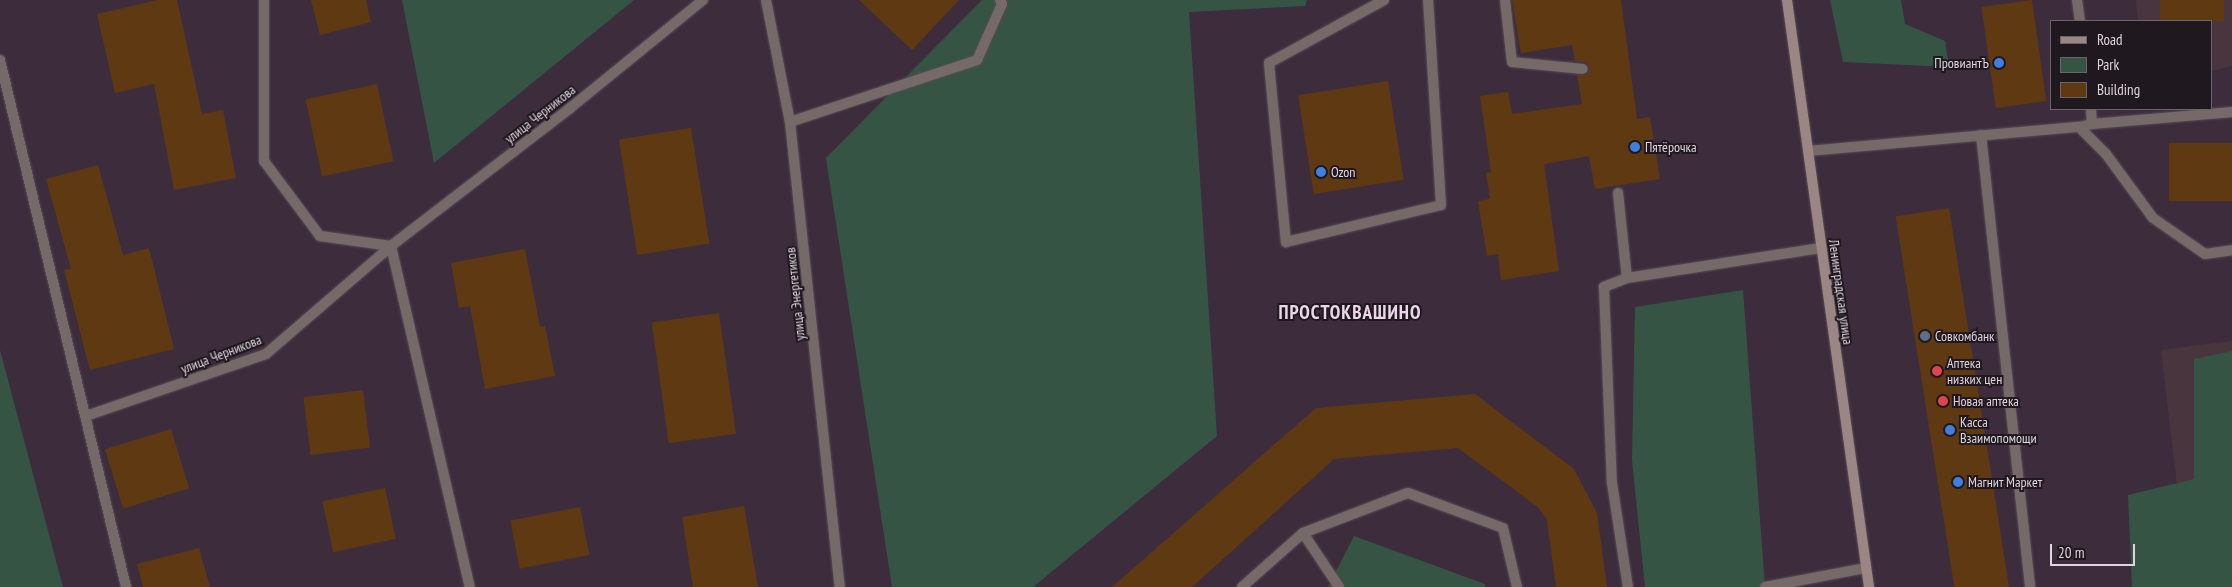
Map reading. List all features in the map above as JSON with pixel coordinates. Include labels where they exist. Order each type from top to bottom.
[{"type":"main road","name":"Ленинградская улица","points":[[1787,0],[1868,587]]},
{"type":"street","points":[[264,0],[264,161],[320,236],[391,246],[470,587]]},
{"type":"street","name":"улица Черникова","points":[[86,416],[266,354],[391,246],[569,109],[703,0]]},
{"type":"street","name":"улица Энергетиков","points":[[766,0],[790,122],[840,587]]},
{"type":"street","points":[[790,122],[977,60],[1002,4],[1000,0]]},
{"type":"street","points":[[1384,0],[1268,63],[1286,242],[1442,205],[1428,0]]},
{"type":"street","points":[[1505,0],[1512,62],[1583,69]]},
{"type":"street","points":[[2077,0],[2080,20]]},
{"type":"street","points":[[0,60],[126,587]]},
{"type":"street","points":[[2091,110],[2092,124]]},
{"type":"street","points":[[1808,151],[2232,112]]},
{"type":"street","points":[[2079,127],[2106,154],[2153,218],[2205,254],[2232,250]]},
{"type":"street","points":[[1981,135],[2030,587]]},
{"type":"street","points":[[1618,193],[1627,278]]},
{"type":"street","points":[[1628,587],[1612,483],[1604,287],[1627,278],[1821,248]]},
{"type":"street","points":[[1242,587],[1303,533],[1408,493],[1503,528],[1517,587]]},
{"type":"street","points":[[1303,533],[1339,587]]},
{"type":"street","points":[[1765,587],[1866,568]]},
{"type":"shaded area","points":[[2136,0],[2232,0],[2232,66],[2212,71],[2212,20],[2138,20]]},
{"type":"shaded area","points":[[2232,341],[2232,587],[2189,587],[2161,350]]},
{"type":"green space","points":[[402,0],[634,0],[434,163]]},
{"type":"green space","points":[[982,0],[1307,0],[1305,6],[1189,12],[1217,436],[1033,587],[892,587],[826,158]]},
{"type":"green space","points":[[1830,0],[1901,0],[1905,24],[1945,41],[1949,67],[1843,62]]},
{"type":"green space","points":[[1743,290],[1765,587],[1645,587],[1632,460],[1635,307]]},
{"type":"green space","points":[[0,350],[63,587],[0,587]]},
{"type":"green space","points":[[2232,351],[2232,587],[2132,587],[2128,495],[2194,479],[2194,359]]},
{"type":"green space","points":[[1354,536],[1485,584],[1485,587],[1328,587]]},
{"type":"building","points":[[158,0],[177,0],[202,114],[223,110],[236,178],[174,190],[154,84],[115,93],[97,14]]},
{"type":"building","points":[[311,0],[366,0],[371,22],[320,35]]},
{"type":"building","points":[[859,0],[959,0],[912,50]]},
{"type":"building","points":[[1512,0],[1621,0],[1637,119],[1650,117],[1660,179],[1595,189],[1589,156],[1544,164],[1559,271],[1501,280],[1498,254],[1487,256],[1478,201],[1490,199],[1486,173],[1491,172],[1480,96],[1508,92],[1512,114],[1582,104],[1577,75],[1586,75],[1590,69],[1587,63],[1575,61],[1572,45],[1521,53]]},
{"type":"building","points":[[2032,0],[2046,101],[1996,108],[1981,7]]},
{"type":"building","points":[[2160,0],[2224,0],[2224,21],[2160,20]]},
{"type":"building","points":[[1388,81],[1404,180],[1314,194],[1298,95]]},
{"type":"building","points":[[377,84],[393,161],[322,176],[306,99]]},
{"type":"building","points":[[691,128],[709,244],[637,255],[619,139]]},
{"type":"building","points":[[2169,143],[2232,143],[2232,201],[2169,201]]},
{"type":"building","points":[[98,165],[123,255],[149,248],[174,349],[90,370],[64,270],[71,269],[46,179]]},
{"type":"building","points":[[1949,208],[2009,587],[1954,587],[1896,216]]},
{"type":"building","points":[[525,249],[540,327],[545,326],[555,376],[485,389],[470,306],[459,308],[451,263]]},
{"type":"building","points":[[719,313],[736,434],[669,443],[652,322]]},
{"type":"building","points":[[363,390],[370,448],[311,455],[303,397]]},
{"type":"building","points":[[1475,394],[1574,469],[1597,513],[1607,587],[1556,587],[1547,520],[1539,508],[1458,448],[1334,459],[1192,587],[1112,587],[1316,408]]},
{"type":"building","points":[[171,429],[189,488],[123,508],[105,449]]},
{"type":"building","points":[[385,488],[396,539],[333,552],[322,501]]},
{"type":"building","points":[[744,506],[758,587],[693,587],[682,517]]},
{"type":"building","points":[[580,507],[589,555],[520,569],[510,521]]},
{"type":"building","points":[[199,548],[210,587],[143,587],[137,564]]},
{"type":"place","name":"ПровиантЪ","points":[[1999,63]]},
{"type":"place","name":"Пятёрочка","points":[[1635,147]]},
{"type":"place","name":"Ozon","points":[[1321,172]]},
{"type":"place","name":"Совкомбанк","points":[[1925,336]]},
{"type":"place","name":"Аптека низких цен","points":[[1937,371]]},
{"type":"place","name":"Новая аптека","points":[[1943,401]]},
{"type":"place","name":"Касса Взаимопомощи","points":[[1950,430]]},
{"type":"place","name":"Магнит Маркет","points":[[1958,482]]},
{"type":"district","name":"ПРОСТОКВАШИНО","points":[[1350,313]]}]
